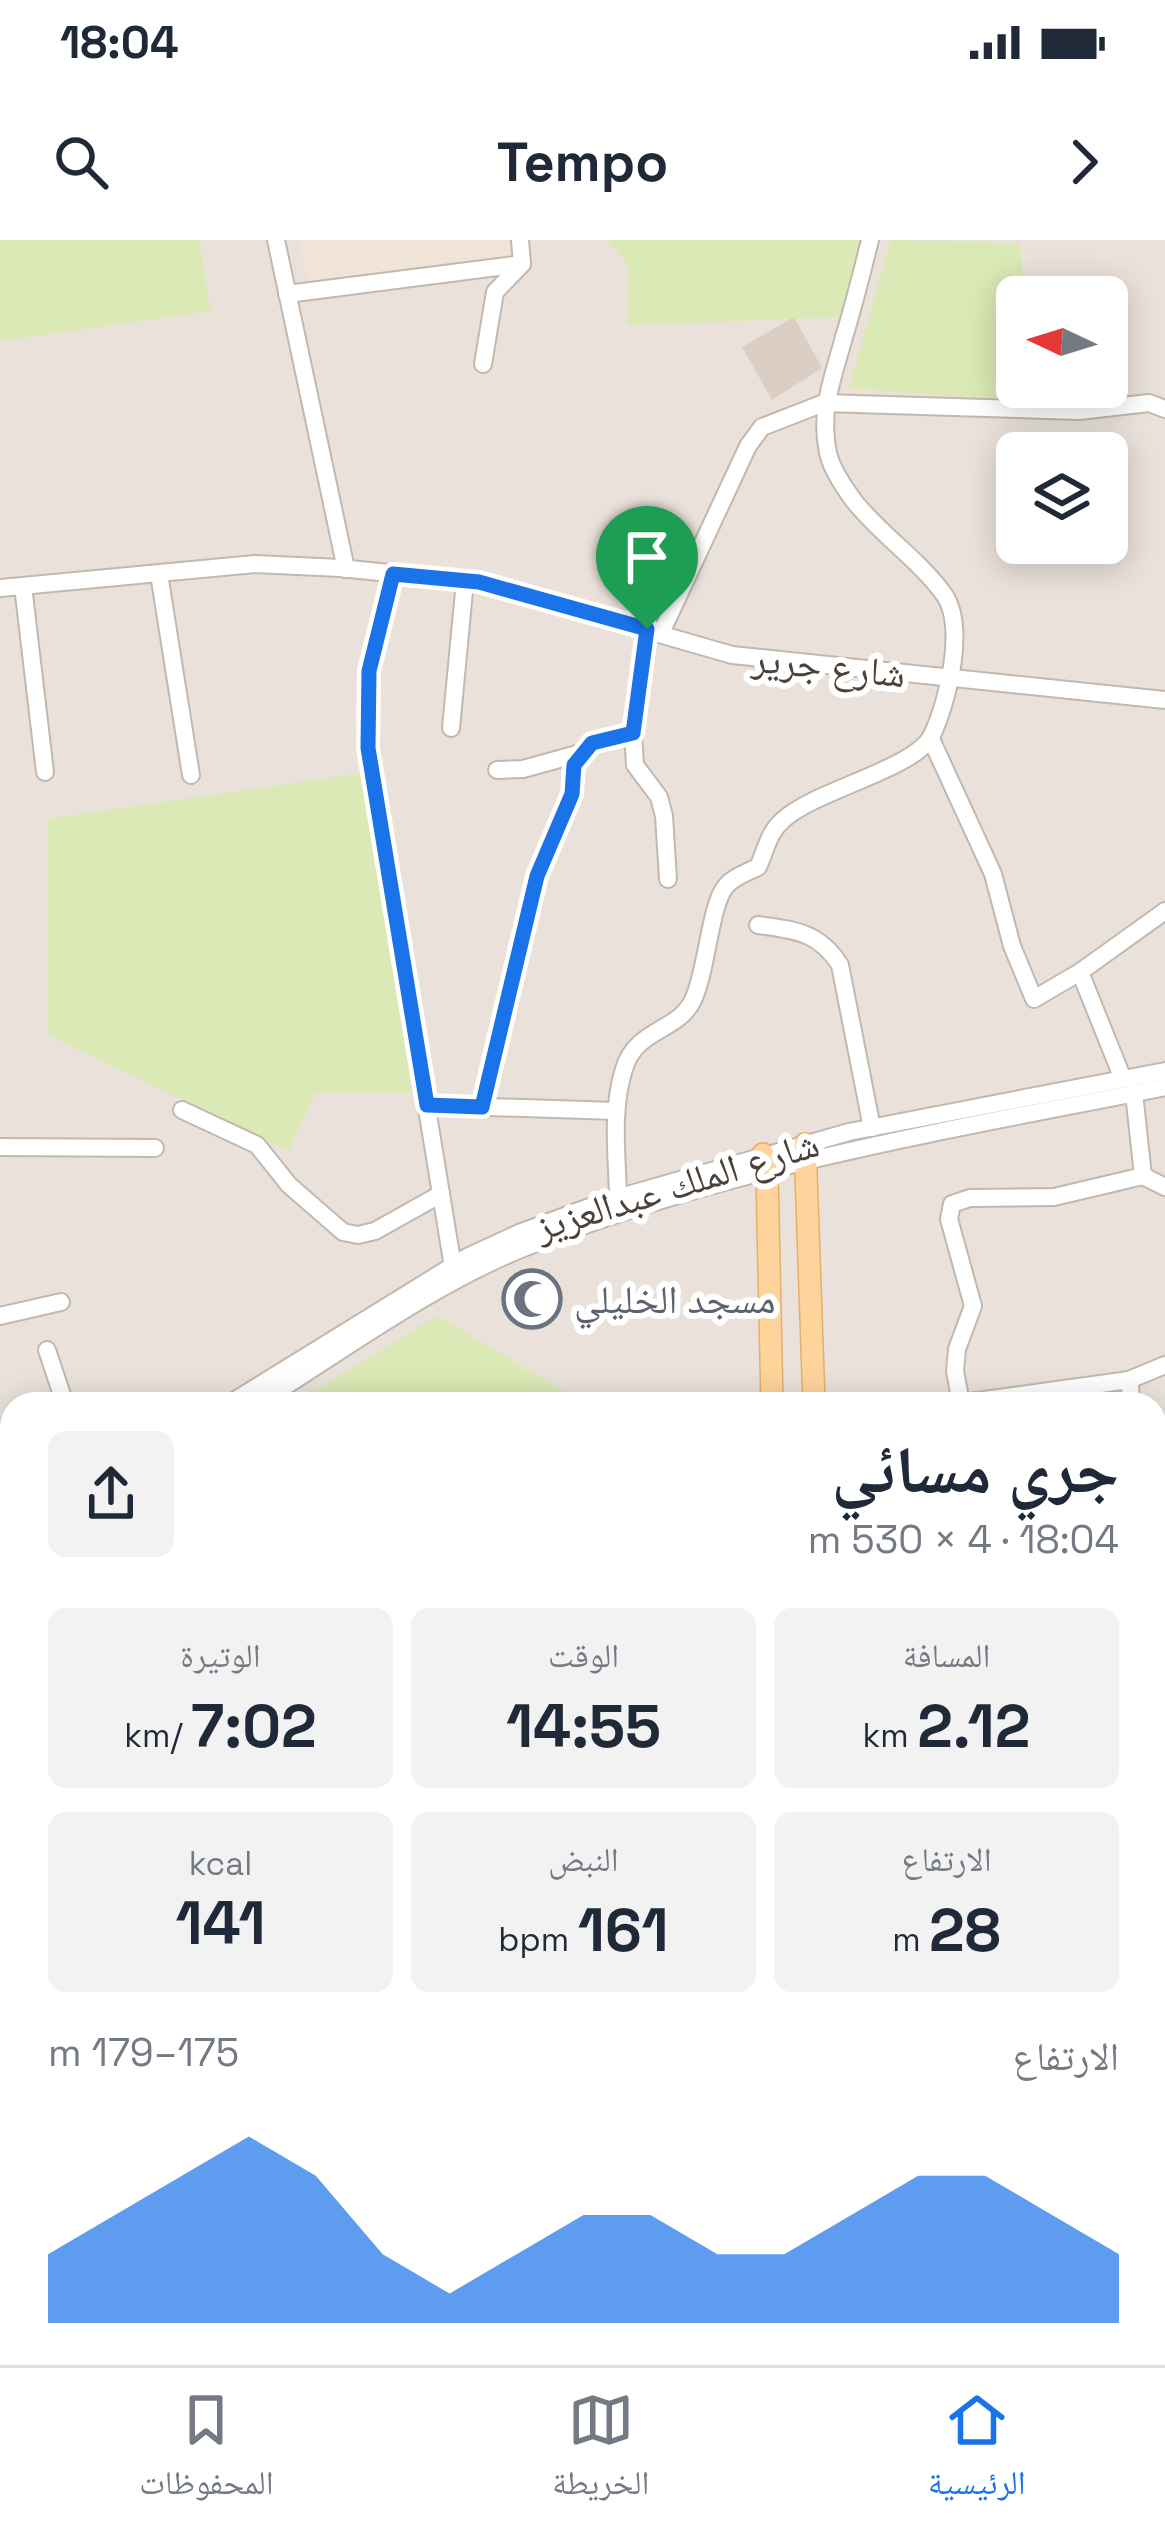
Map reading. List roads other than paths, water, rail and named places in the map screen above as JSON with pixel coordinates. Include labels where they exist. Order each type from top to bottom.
[{"type":"main road","points":[[807,1152],[814,1392]]},
{"type":"main road","points":[[765,1164],[772,1392]]},
{"type":"street","points":[[277,240],[346,569]]},
{"type":"street","points":[[483,364],[495,292],[522,264],[520,240]]},
{"type":"street","points":[[618,1197],[616,1112],[626,1063],[635,1045],[691,1006],[703,977],[719,899],[728,883],[758,867],[765,843],[779,823],[804,803],[847,787],[931,739],[950,679],[954,629],[946,596],[872,524],[845,489],[829,457],[824,403],[870,240]]},
{"type":"street","points":[[286,294],[522,264]]},
{"type":"street","points":[[668,879],[659,797],[634,765],[633,733],[654,631],[762,427],[824,403],[1079,411],[1157,406],[1165,391]]},
{"type":"street","name":"شارع جرير","points":[[0,588],[255,564],[346,569],[465,581],[732,655],[1165,700]]},
{"type":"street","points":[[159,574],[190,775]]},
{"type":"street","points":[[393,574],[369,671],[368,748],[452,1267]]},
{"type":"street","points":[[451,728],[465,581]]},
{"type":"street","points":[[23,586],[45,772]]},
{"type":"street","points":[[482,1107],[537,876],[572,794],[574,765],[592,743],[633,733]]},
{"type":"street","points":[[931,739],[993,874],[1012,946],[1034,999],[1165,911]]},
{"type":"street","points":[[497,770],[523,770],[581,753]]},
{"type":"street","points":[[758,925],[813,934],[840,964],[872,1128]]},
{"type":"street","points":[[1080,972],[1128,1086],[1143,1176]]},
{"type":"street","name":"شارع الملك عبدالعزيز","points":[[807,1152],[1128,1086],[1165,1071]]},
{"type":"street","name":"شارع الملك عبدالعزيز","points":[[276,1392],[407,1311],[524,1248],[765,1164],[872,1128],[1128,1086],[1165,1087]]},
{"type":"street","points":[[427,1105],[616,1112]]},
{"type":"street","points":[[182,1110],[256,1145],[289,1185],[343,1232],[375,1231],[441,1194]]},
{"type":"street","points":[[0,1147],[155,1148]]},
{"type":"street","name":"شارع الملك عبدالعزيز","points":[[249,1392],[452,1267],[519,1233],[618,1197],[765,1164]]},
{"type":"street","points":[[956,1392],[957,1349],[973,1306],[949,1219],[952,1204],[970,1198],[1054,1197],[1143,1176],[1165,1187]]},
{"type":"street","points":[[0,1316],[61,1302]]},
{"type":"street","points":[[47,1350],[60,1392]]},
{"type":"street","points":[[1043,1392],[1129,1381],[1165,1365]]},
{"type":"street","points":[[1129,1381],[1130,1392]]},
{"type":"place","name":"مسجد الخليلي","points":[[532,1299]]}]
